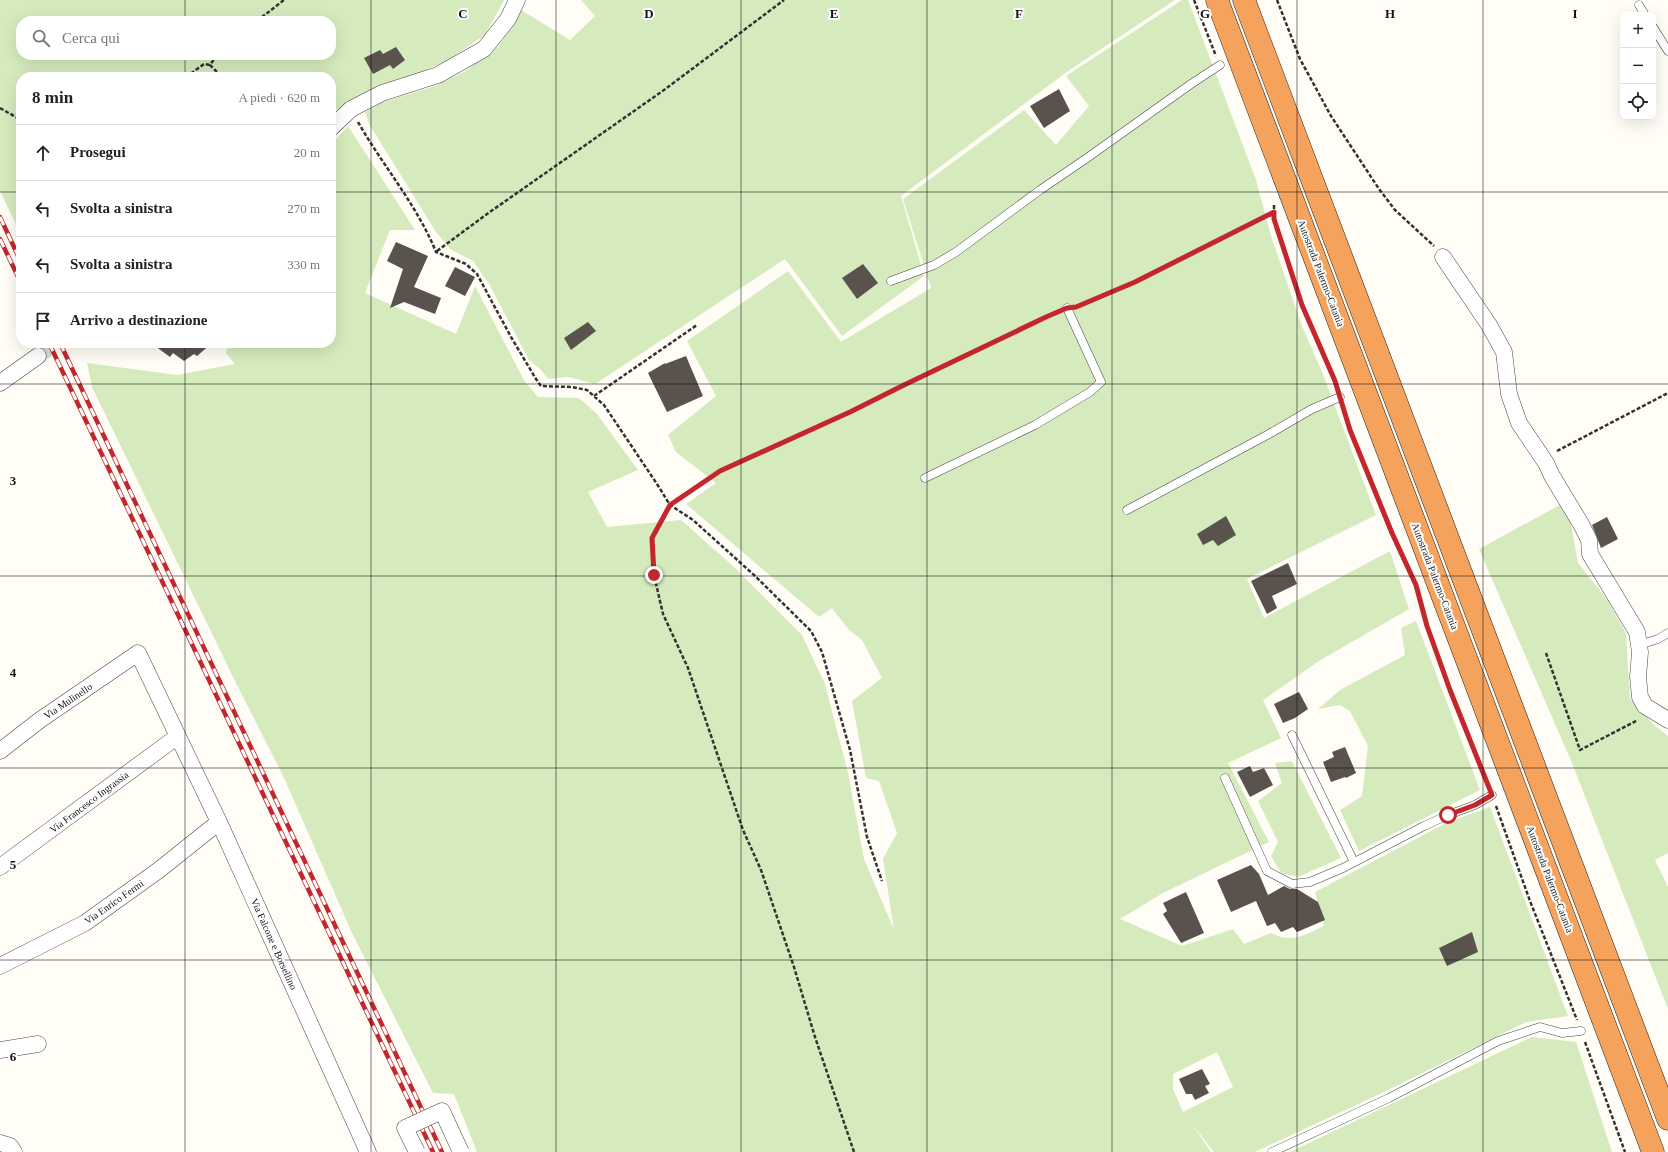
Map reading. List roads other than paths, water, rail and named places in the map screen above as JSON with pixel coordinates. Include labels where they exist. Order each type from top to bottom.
[{"type":"highway","name":"Autostrada Palermo-Catania","points":[[1217,0],[1653,1152]]},
{"type":"highway","points":[[1244,0],[1668,1119]]},
{"type":"street","points":[[336,123],[351,109],[382,93],[438,75],[484,49],[508,20],[517,0]]},
{"type":"street","points":[[1443,257],[1489,325],[1504,352],[1509,394],[1519,424],[1543,458],[1589,540],[1590,554],[1637,632],[1639,645],[1638,677],[1640,697],[1644,706],[1661,716]]},
{"type":"street","points":[[0,383],[38,356]]},
{"type":"street","name":"Via Falcone e Borsellino","points":[[138,653],[219,822],[368,1152]]},
{"type":"street","name":"Via Mulinello","points":[[0,751],[40,720],[138,653]]},
{"type":"street","name":"Via Francesco Ingrassia","points":[[0,867],[178,736]]},
{"type":"street","name":"Via Enrico Fermi","points":[[0,966],[85,923],[159,870],[219,822]]},
{"type":"street","points":[[0,1050],[38,1044]]},
{"type":"street","points":[[417,1152],[405,1128],[442,1111],[461,1152]]},
{"type":"lane","points":[[1639,5],[1643,12]]},
{"type":"lane","points":[[1656,32],[1668,51]]},
{"type":"lane","points":[[891,282],[934,265],[956,252],[1040,190],[1220,65]]},
{"type":"lane","points":[[925,478],[1035,425],[1090,392],[1101,382],[1067,308]]},
{"type":"lane","points":[[1127,510],[1269,434],[1312,409],[1340,397]]},
{"type":"lane","points":[[1639,645],[1658,639],[1668,633]]},
{"type":"lane","points":[[1292,735],[1354,862]]},
{"type":"lane","points":[[1225,778],[1266,871],[1292,884],[1310,882],[1354,862],[1424,826],[1475,805],[1492,795]]},
{"type":"lane","points":[[1272,1152],[1389,1098],[1498,1042],[1540,1027],[1562,1033],[1581,1030]]},
{"type":"tunnel","points":[[38,356],[48,348]]},
{"type":"railway","points":[[0,217],[16,251]]},
{"type":"railway","points":[[0,239],[16,273]]},
{"type":"railway","points":[[51,348],[433,1152]]},
{"type":"railway","points":[[62,348],[442,1152]]}]
